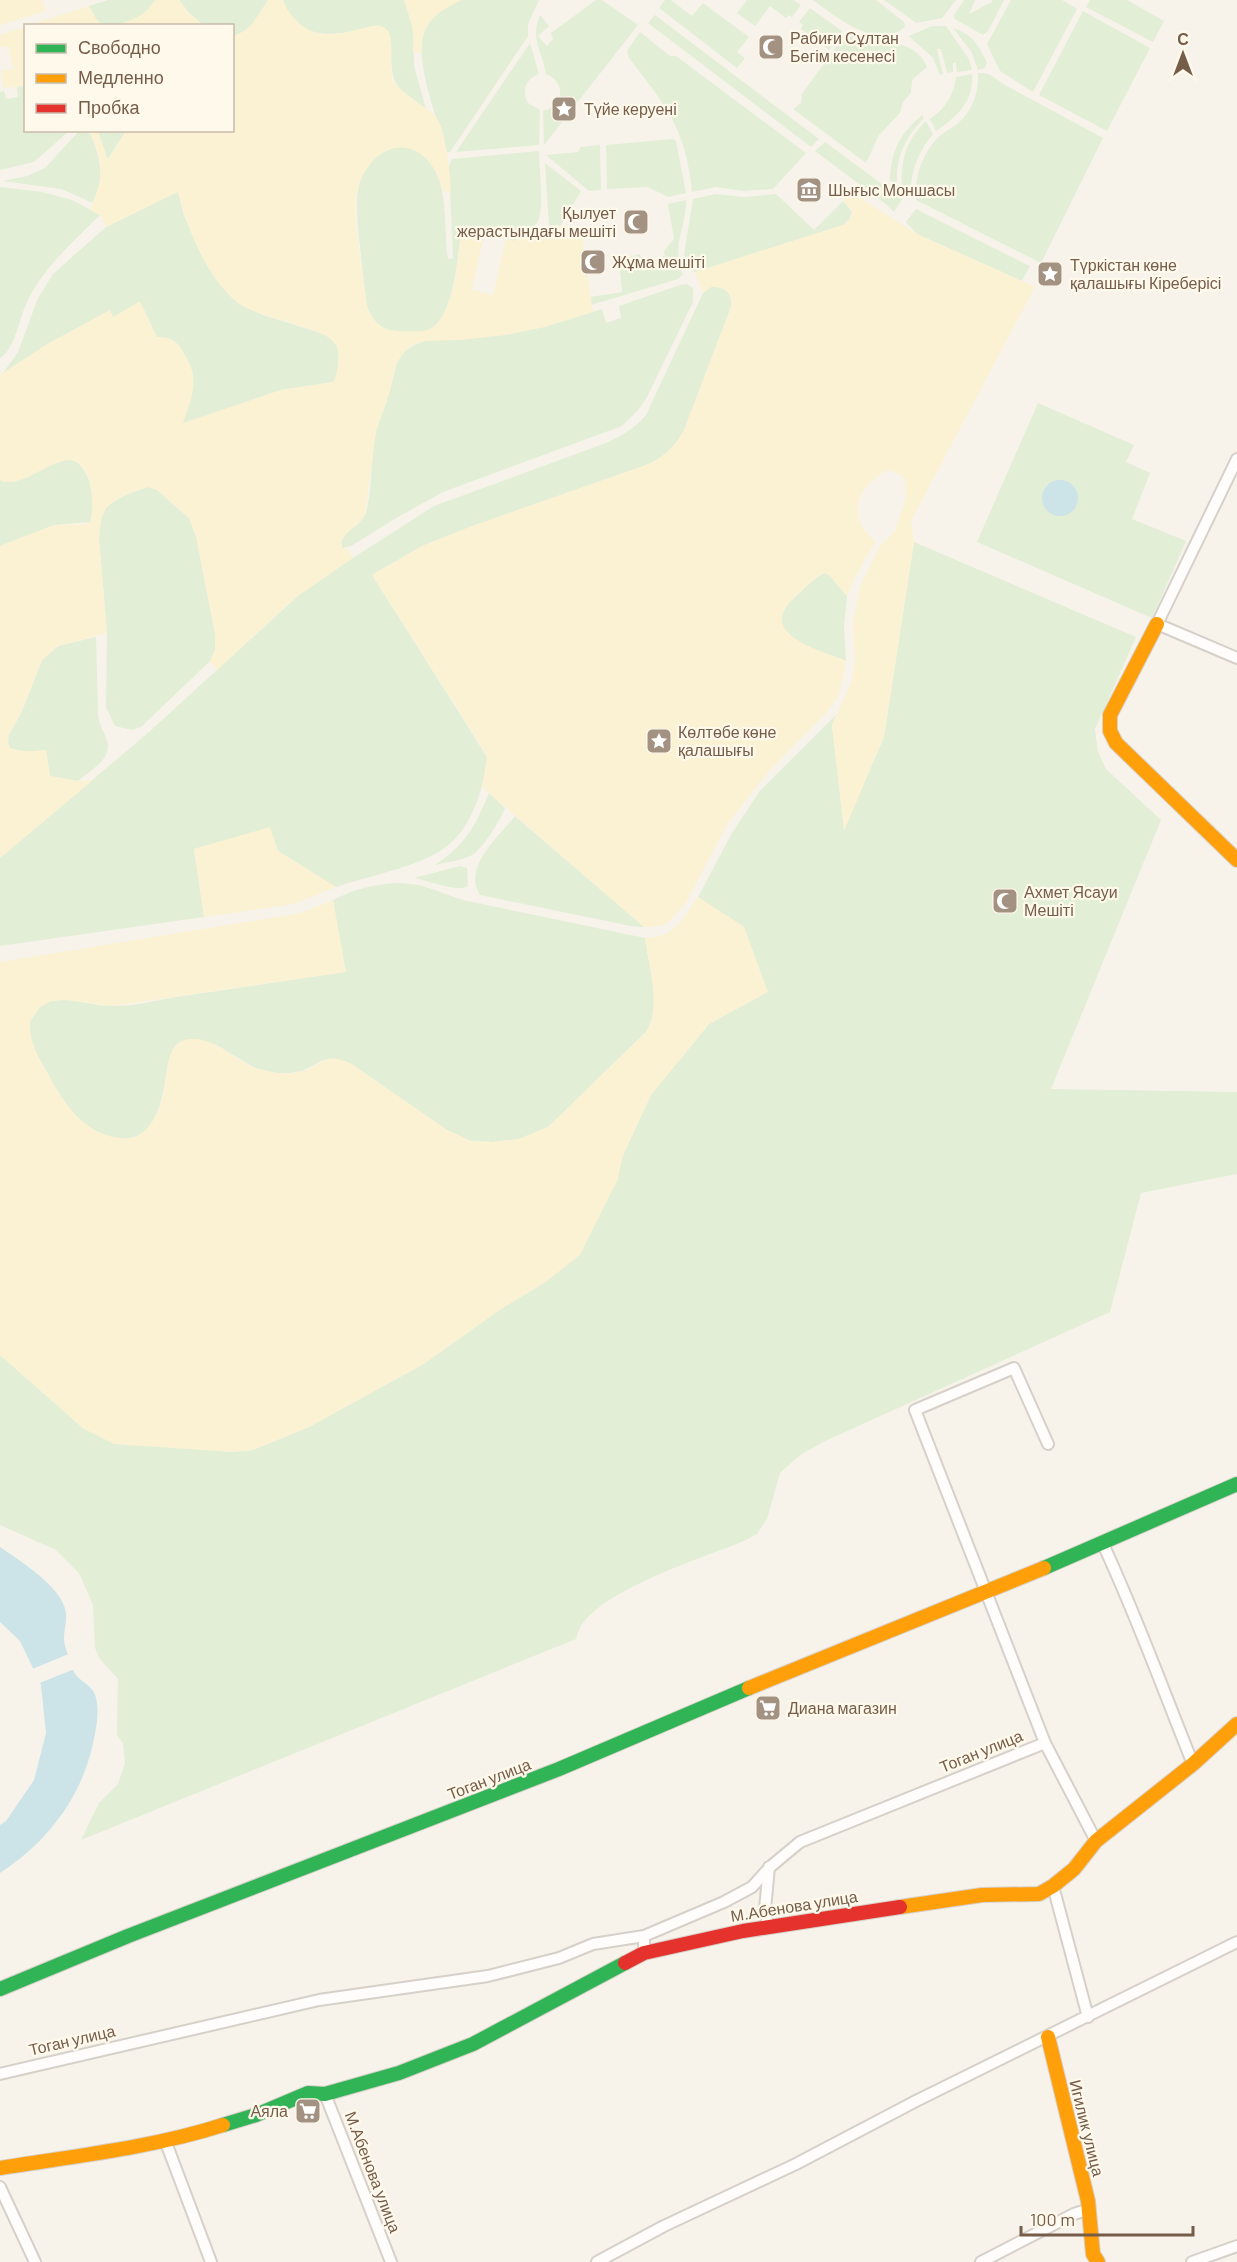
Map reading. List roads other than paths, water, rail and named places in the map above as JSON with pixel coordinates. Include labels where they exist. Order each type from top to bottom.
[{"type":"street","points":[[1237,459],[1110,715],[1110,731],[1116,743],[1237,860]]},
{"type":"street","points":[[1157,624],[1237,658]]},
{"type":"street","points":[[986,1590],[915,1410],[1014,1368],[1048,1444]]},
{"type":"street","name":"Тоган улица","points":[[0,1989],[128,1936],[559,1769],[642,1732],[1041,1569],[1237,1484]]},
{"type":"street","points":[[1102,1542],[1126,1592],[1150,1659],[1193,1764]]},
{"type":"street","name":"Тоган улица","points":[[986,1590],[1045,1743],[1096,1841]]},
{"type":"street","name":"М.Абенова улица","points":[[0,2168],[198,2133],[256,2115],[308,2093],[325,2094],[399,2073],[472,2044],[644,1953],[768,1926],[982,1895],[1039,1894],[1074,1869],[1096,1841],[1193,1764],[1237,1724]]},
{"type":"street","name":"Тоган улица","points":[[0,2074],[319,2000],[488,1976],[559,1958],[593,1944],[644,1936],[724,1902],[752,1887],[770,1867],[800,1842],[1045,1743]]},
{"type":"street","points":[[768,1926],[765,1909],[770,1867]]},
{"type":"street","points":[[1053,1886],[1088,2016]]},
{"type":"street","points":[[644,1936],[644,1953]]},
{"type":"street","points":[[597,2262],[664,2226],[796,2164],[1237,1942]]},
{"type":"street","name":"Игилик улица","points":[[1048,2037],[1089,2209],[1093,2254],[1098,2262]]},
{"type":"street","name":"М.Абенова улица","points":[[325,2094],[391,2262]]},
{"type":"street","points":[[165,2140],[211,2262]]},
{"type":"street","points":[[0,2187],[35,2262]]},
{"type":"street","points":[[981,2262],[1074,2214],[1089,2209]]},
{"type":"street","points":[[1192,2262],[1237,2246]]},
{"type":"water","points":[[1060,480],[1072,486],[1078,498],[1072,510],[1060,516],[1048,510],[1042,498],[1048,486]]},
{"type":"water","points":[[0,1547],[49,1584],[63,1603],[66,1613],[64,1640],[71,1666],[76,1675],[94,1692],[97,1714],[93,1743],[86,1767],[69,1803],[46,1834],[17,1861],[0,1873],[0,1825],[6,1821],[34,1780],[46,1733],[41,1685],[20,1641],[0,1622]]},
{"type":"place","name":"Рабиғи Сұлтан Бегім кесенесі","points":[[771,47]]},
{"type":"place","name":"Түйе керуені","points":[[564,109]]},
{"type":"place","name":"Шығыс Моншасы","points":[[809,190]]},
{"type":"place","name":"Қылует жерастындағы мешіті","points":[[636,222]]},
{"type":"place","name":"Жұма мешіті","points":[[593,262]]},
{"type":"place","name":"Түркістан көне қалашығы Кіреберісі","points":[[1050,274]]},
{"type":"place","name":"Көлтөбе көне қалашығы","points":[[659,741]]},
{"type":"place","name":"Ахмет Ясауи Мешіті","points":[[1005,901]]},
{"type":"place","name":"Диана магазин","points":[[768,1708]]},
{"type":"place","name":"Аяла","points":[[308,2111]]}]
